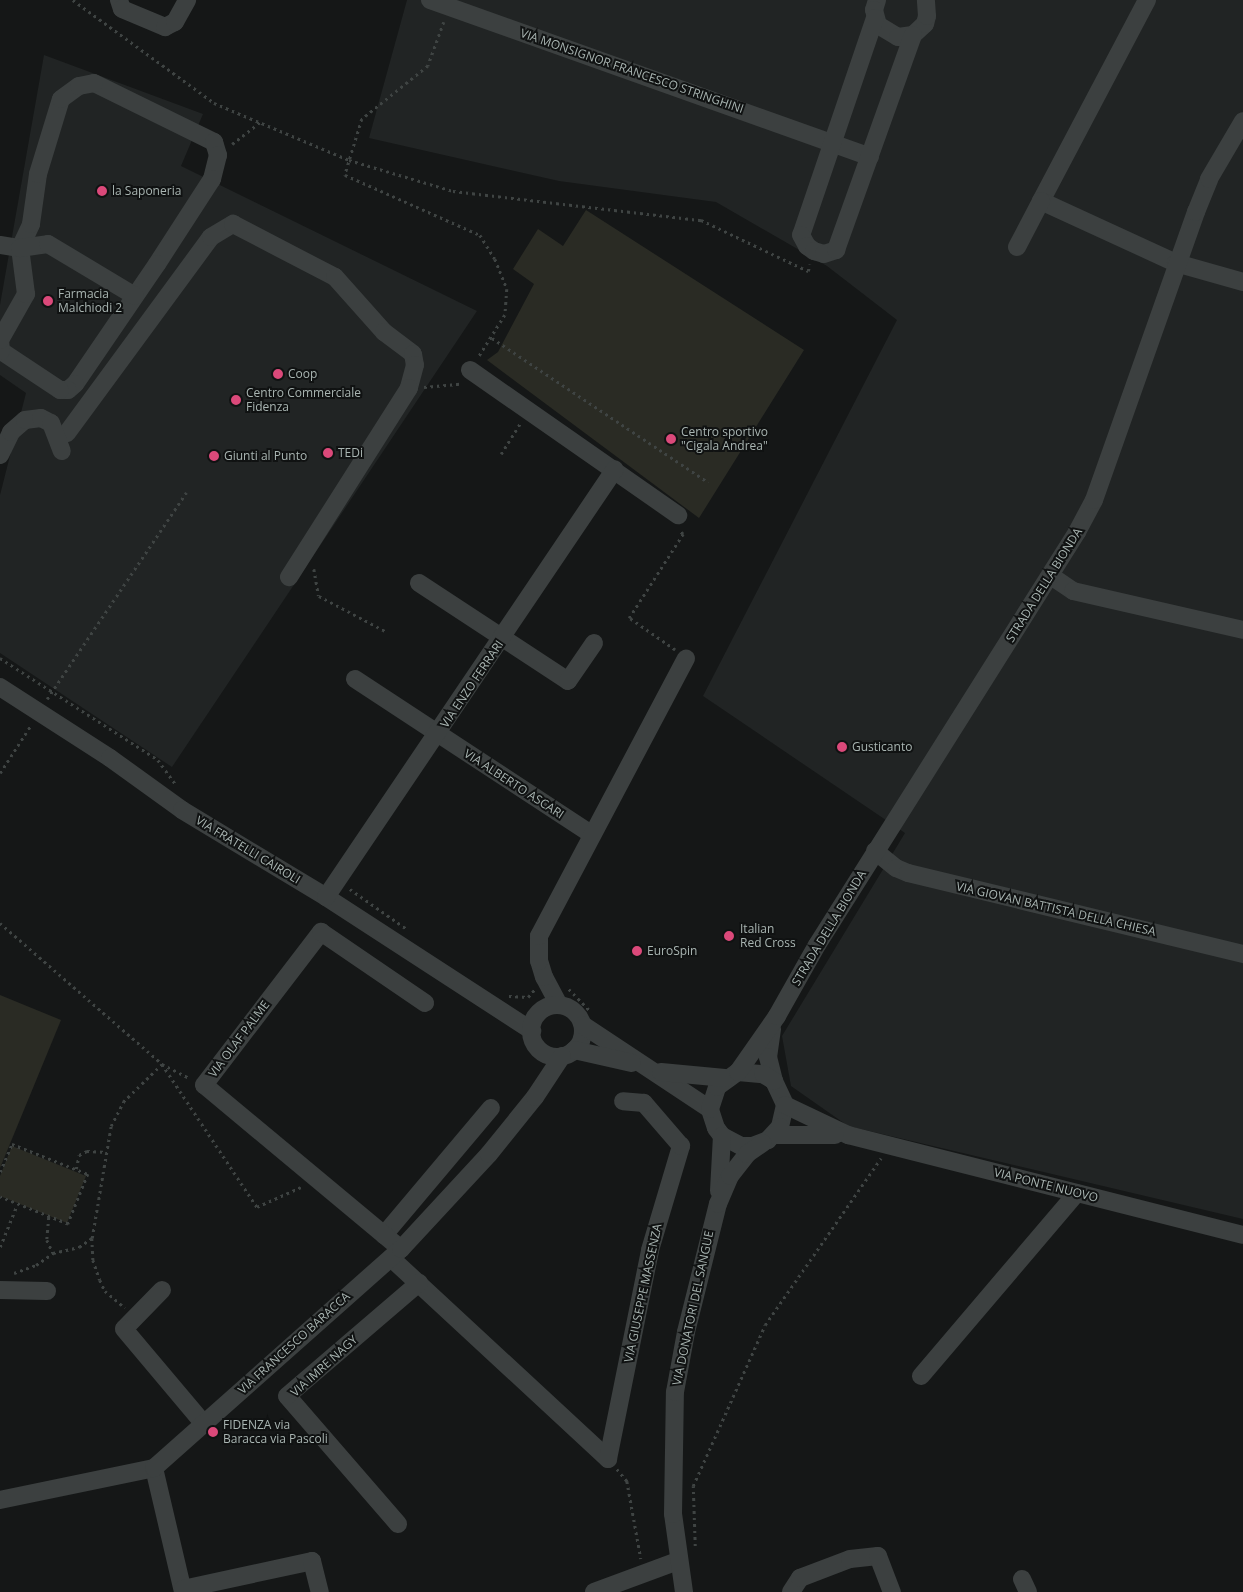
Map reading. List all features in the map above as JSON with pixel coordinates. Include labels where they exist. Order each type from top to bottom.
[{"type":"street","points":[[119,0],[122,9],[165,27],[175,22],[187,0]]},
{"type":"street","name":"VIA MONSIGNOR FRANCESCO STRINGHINI","points":[[430,0],[833,142],[870,157]]},
{"type":"street","points":[[874,5],[833,142],[800,235],[806,246],[824,254],[836,250],[913,35],[928,16],[926,0]]},
{"type":"street","points":[[1017,247],[1147,0]]},
{"type":"street","points":[[874,5],[890,36],[913,35]]},
{"type":"street","points":[[94,83],[214,142],[218,155],[212,179],[75,384],[68,390],[60,390],[1,351],[2,334],[26,294],[20,248],[32,224],[38,174],[61,99],[79,86],[94,83]]},
{"type":"street","name":"STRADA DELLA BIONDA","points":[[731,1075],[777,1016],[875,851],[1051,576],[1094,500],[1176,263],[1209,179],[1243,121]]},
{"type":"street","points":[[1042,201],[1176,263],[1243,282]]},
{"type":"street","points":[[67,434],[211,236],[233,224],[335,277],[384,332],[413,354],[415,365],[409,388],[289,577]]},
{"type":"street","points":[[0,245],[20,248],[48,244],[135,296]]},
{"type":"street","points":[[465,377],[615,470],[675,520]]},
{"type":"street","points":[[0,455],[11,432],[26,420],[41,418],[51,423],[62,451]]},
{"type":"street","name":"VIA ENZO FERRARI","points":[[326,897],[438,735],[615,470]]},
{"type":"street","points":[[1051,576],[1073,591],[1243,630]]},
{"type":"street","points":[[419,583],[502,640],[568,681],[594,643]]},
{"type":"street","points":[[686,658],[591,834],[539,936],[540,961],[544,977],[559,1005],[586,1018],[710,1109]]},
{"type":"street","name":"VIA ALBERTO ASCARI","points":[[355,679],[591,834]]},
{"type":"street","name":"VIA FRATELLI CAIROLI","points":[[0,687],[182,810],[500,1002],[534,1039]]},
{"type":"street","name":"VIA GIOVAN BATTISTA DELLA CHIESA","points":[[875,851],[908,874],[1243,954]]},
{"type":"street","name":"VIA OLAF PALME","points":[[396,1253],[384,1235],[204,1086],[321,932],[426,1003]]},
{"type":"street","points":[[544,977],[534,1039],[548,1055],[568,1053],[653,1069],[731,1075],[763,1074],[774,1081],[785,1105],[784,1116],[768,1139]]},
{"type":"street","name":"VIA FRATELLI CAIROLI","points":[[500,1002],[540,1011]]},
{"type":"street","points":[[540,1011],[559,1005]]},
{"type":"street","name":"STRADA DELLA BIONDA","points":[[774,1081],[768,1046],[777,1016]]},
{"type":"street","points":[[568,1053],[582,1039],[586,1018]]},
{"type":"street","name":"VIA FRANCESCO BARACCA","points":[[534,1039],[540,1071],[535,1097]]},
{"type":"street","name":"VIA FRANCESCO BARACCA","points":[[0,1500],[154,1468],[396,1253],[489,1154],[568,1053]]},
{"type":"street","points":[[722,1136],[712,1119],[710,1109],[716,1087],[731,1075]]},
{"type":"street","name":"VIA GIUSEPPE MASSENZA","points":[[608,1459],[650,1250],[681,1146],[644,1103],[623,1102]]},
{"type":"street","name":"VIA PONTE NUOVO","points":[[785,1105],[848,1136],[1243,1235]]},
{"type":"street","points":[[384,1235],[491,1108]]},
{"type":"street","name":"VIA PONTE NUOVO","points":[[722,1136],[741,1146],[768,1139],[848,1136]]},
{"type":"street","name":"VIA DONATORI DEL SANGUE","points":[[718,1204],[722,1136]]},
{"type":"street","name":"VIA DONATORI DEL SANGUE","points":[[684,1592],[678,1561],[673,1514],[675,1392],[686,1332],[718,1204],[730,1176],[747,1154],[768,1139]]},
{"type":"street","points":[[922,1376],[1077,1193]]},
{"type":"street","points":[[396,1253],[418,1283],[608,1459]]},
{"type":"street","name":"VIA IMRE NAGY","points":[[398,1524],[287,1396],[418,1283]]},
{"type":"street","points":[[0,1290],[47,1291]]},
{"type":"street","points":[[162,1290],[124,1329],[204,1424]]},
{"type":"street","points":[[154,1468],[183,1590],[312,1561],[320,1592]]},
{"type":"street","points":[[791,1592],[800,1578],[850,1559],[878,1556],[892,1592]]},
{"type":"street","points":[[594,1592],[678,1561]]},
{"type":"path","points":[[73,0],[214,103],[349,160],[453,191],[701,220],[808,272],[814,251]]},
{"type":"path","points":[[409,388],[465,377],[492,338],[505,314],[507,288],[495,258],[480,235],[345,175],[362,119],[428,66],[450,7]]},
{"type":"path","points":[[218,155],[260,122]]},
{"type":"path","points":[[492,338],[708,482]]},
{"type":"path","points":[[465,377],[468,389]]},
{"type":"path","points":[[512,419],[528,429]]},
{"type":"path","points":[[501,454],[520,424]]},
{"type":"path","points":[[0,772],[52,691],[186,492]]},
{"type":"path","points":[[675,520],[683,534],[629,618],[686,658]]},
{"type":"path","points":[[310,545],[319,596],[387,632]]},
{"type":"path","points":[[0,658],[158,760],[178,788]]},
{"type":"path","points":[[337,880],[408,930]]},
{"type":"path","points":[[0,922],[162,1064],[204,1086]]},
{"type":"path","points":[[500,1002],[528,997],[536,988],[537,981],[544,977],[563,983],[586,1018]]},
{"type":"path","points":[[134,1318],[105,1291],[93,1260],[92,1238],[111,1126],[123,1102],[162,1064]]},
{"type":"path","points":[[162,1064],[256,1208],[305,1185]]},
{"type":"path","points":[[0,1172],[12,1144],[88,1174],[68,1224],[0,1198]]},
{"type":"path","points":[[693,1517],[693,1486],[766,1325],[889,1146]]},
{"type":"path","points":[[76,1169],[79,1155],[87,1151],[107,1152]]},
{"type":"path","points":[[0,1247],[17,1205]]},
{"type":"path","points":[[49,1217],[47,1234],[53,1253]]},
{"type":"path","points":[[12,1274],[36,1265],[53,1253],[79,1247],[92,1238]]},
{"type":"path","points":[[608,1459],[627,1481],[643,1574]]},
{"type":"shaded area","points":[[407,0],[1243,0],[1243,1219],[848,1126],[791,1086],[782,1036],[905,833],[703,696],[897,320],[827,266],[716,202],[559,181],[369,138]]},
{"type":"shaded area","points":[[44,55],[203,114],[181,166],[477,311],[172,767],[0,653],[0,495],[26,393],[0,375],[0,305]]},
{"type":"shaded area","name":"Centro sportivo \"Cigala Andrea\"","points":[[586,210],[804,350],[699,518],[487,360],[498,352],[534,284],[513,269],[538,229],[563,246]]},
{"type":"shaded area","points":[[0,995],[61,1020],[0,1168]]},
{"type":"shaded area","points":[[12,1146],[86,1176],[67,1223],[0,1196],[0,1176]]},
{"type":"place","name":"la Saponeria","points":[[102,191]]},
{"type":"place","name":"Farmacia Malchiodi 2","points":[[48,301]]},
{"type":"place","name":"Coop","points":[[278,374]]},
{"type":"place","name":"Centro Commerciale Fidenza","points":[[236,400]]},
{"type":"place","name":"Centro sportivo \"Cigala Andrea\"","points":[[671,439]]},
{"type":"place","name":"TEDi","points":[[328,453]]},
{"type":"place","name":"Giunti al Punto","points":[[214,456]]},
{"type":"place","name":"Gusticanto","points":[[842,747]]},
{"type":"place","name":"Italian Red Cross","points":[[729,936]]},
{"type":"place","name":"EuroSpin","points":[[637,951]]},
{"type":"place","name":"FIDENZA via Baracca via Pascoli","points":[[213,1432]]}]
